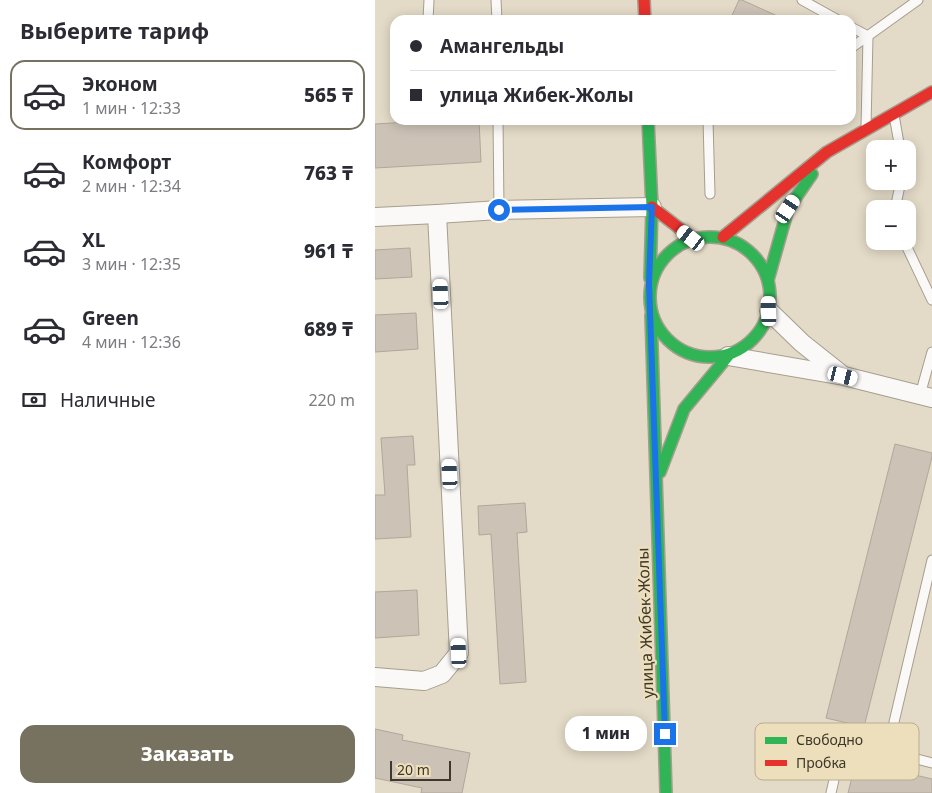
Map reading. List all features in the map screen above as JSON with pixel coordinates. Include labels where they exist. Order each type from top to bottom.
[{"type":"main road","points":[[644,0],[645,15]]},
{"type":"main road","points":[[723,237],[827,152],[932,92]]},
{"type":"main road","points":[[649,125],[652,207],[649,283],[651,315],[668,342],[696,357],[728,356]]},
{"type":"main road","points":[[656,481],[685,409],[728,356],[755,339],[769,311],[768,280],[788,209],[827,152]]},
{"type":"main road","points":[[652,207],[691,238]]},
{"type":"main road","points":[[649,283],[665,255],[691,238],[723,237],[751,252],[768,280]]},
{"type":"main road","name":"улица Жибек-Жолы","points":[[651,315],[666,793]]},
{"type":"street","points":[[375,216],[499,210],[652,207]]},
{"type":"street","points":[[375,677],[424,681],[441,674],[459,653],[437,214]]},
{"type":"street","points":[[769,311],[802,343],[843,376]]},
{"type":"street","points":[[728,356],[843,376],[926,397]]},
{"type":"lane","points":[[428,15],[429,0]]},
{"type":"lane","points":[[496,0],[497,15]]},
{"type":"lane","points":[[802,0],[829,15]]},
{"type":"lane","points":[[856,44],[918,0]]},
{"type":"lane","points":[[856,30],[867,36]]},
{"type":"lane","points":[[865,130],[867,36]]},
{"type":"lane","points":[[894,114],[898,140]]},
{"type":"lane","points":[[498,125],[499,210]]},
{"type":"lane","points":[[708,125],[710,194]]},
{"type":"lane","points":[[908,250],[932,300]]},
{"type":"lane","points":[[926,397],[932,352]]},
{"type":"lane","points":[[894,723],[932,560]]},
{"type":"lane","points":[[919,760],[932,763]]},
{"type":"lane","points":[[831,793],[834,780]]},
{"type":"building","points":[[739,0],[742,0],[775,15],[732,15]]},
{"type":"building","points":[[375,124],[479,125],[481,162],[375,168]]},
{"type":"building","points":[[410,248],[412,277],[375,279],[375,250]]},
{"type":"building","points":[[416,313],[418,349],[375,352],[375,315]]},
{"type":"building","points":[[413,436],[415,465],[407,465],[411,537],[375,539],[375,495],[385,495],[381,438]]},
{"type":"building","points":[[895,444],[932,453],[865,723],[847,723],[826,718]]},
{"type":"building","points":[[525,503],[527,532],[517,533],[526,682],[500,684],[491,534],[479,535],[478,506]]},
{"type":"building","points":[[417,590],[419,635],[375,638],[375,592]]},
{"type":"building","points":[[375,729],[403,735],[402,740],[470,753],[462,793],[421,793],[422,788],[375,778]]},
{"type":"building","points":[[919,776],[932,779],[932,793],[848,793],[851,780],[919,780]]},
{"type":"traffic: fast","points":[[648,125],[652,207],[650,278]]},
{"type":"traffic: fast","points":[[768,280],[788,209],[812,174]]},
{"type":"traffic: fast","points":[[710,237],[733,241],[752,255],[766,274],[770,297],[766,320],[752,339],[733,353],[710,357],[687,353],[668,339],[654,320],[650,297],[654,274],[668,255],[687,241],[710,237]]},
{"type":"traffic: fast","points":[[651,315],[666,793]]},
{"type":"traffic: fast","points":[[660,472],[684,409],[728,356]]},
{"type":"traffic: jam","points":[[644,0],[645,15]]},
{"type":"traffic: jam","points":[[723,237],[827,152],[932,92]]},
{"type":"traffic: jam","points":[[652,207],[692,238]]},
{"type":"route","points":[[499,210],[652,207],[649,283],[665,734]]}]
